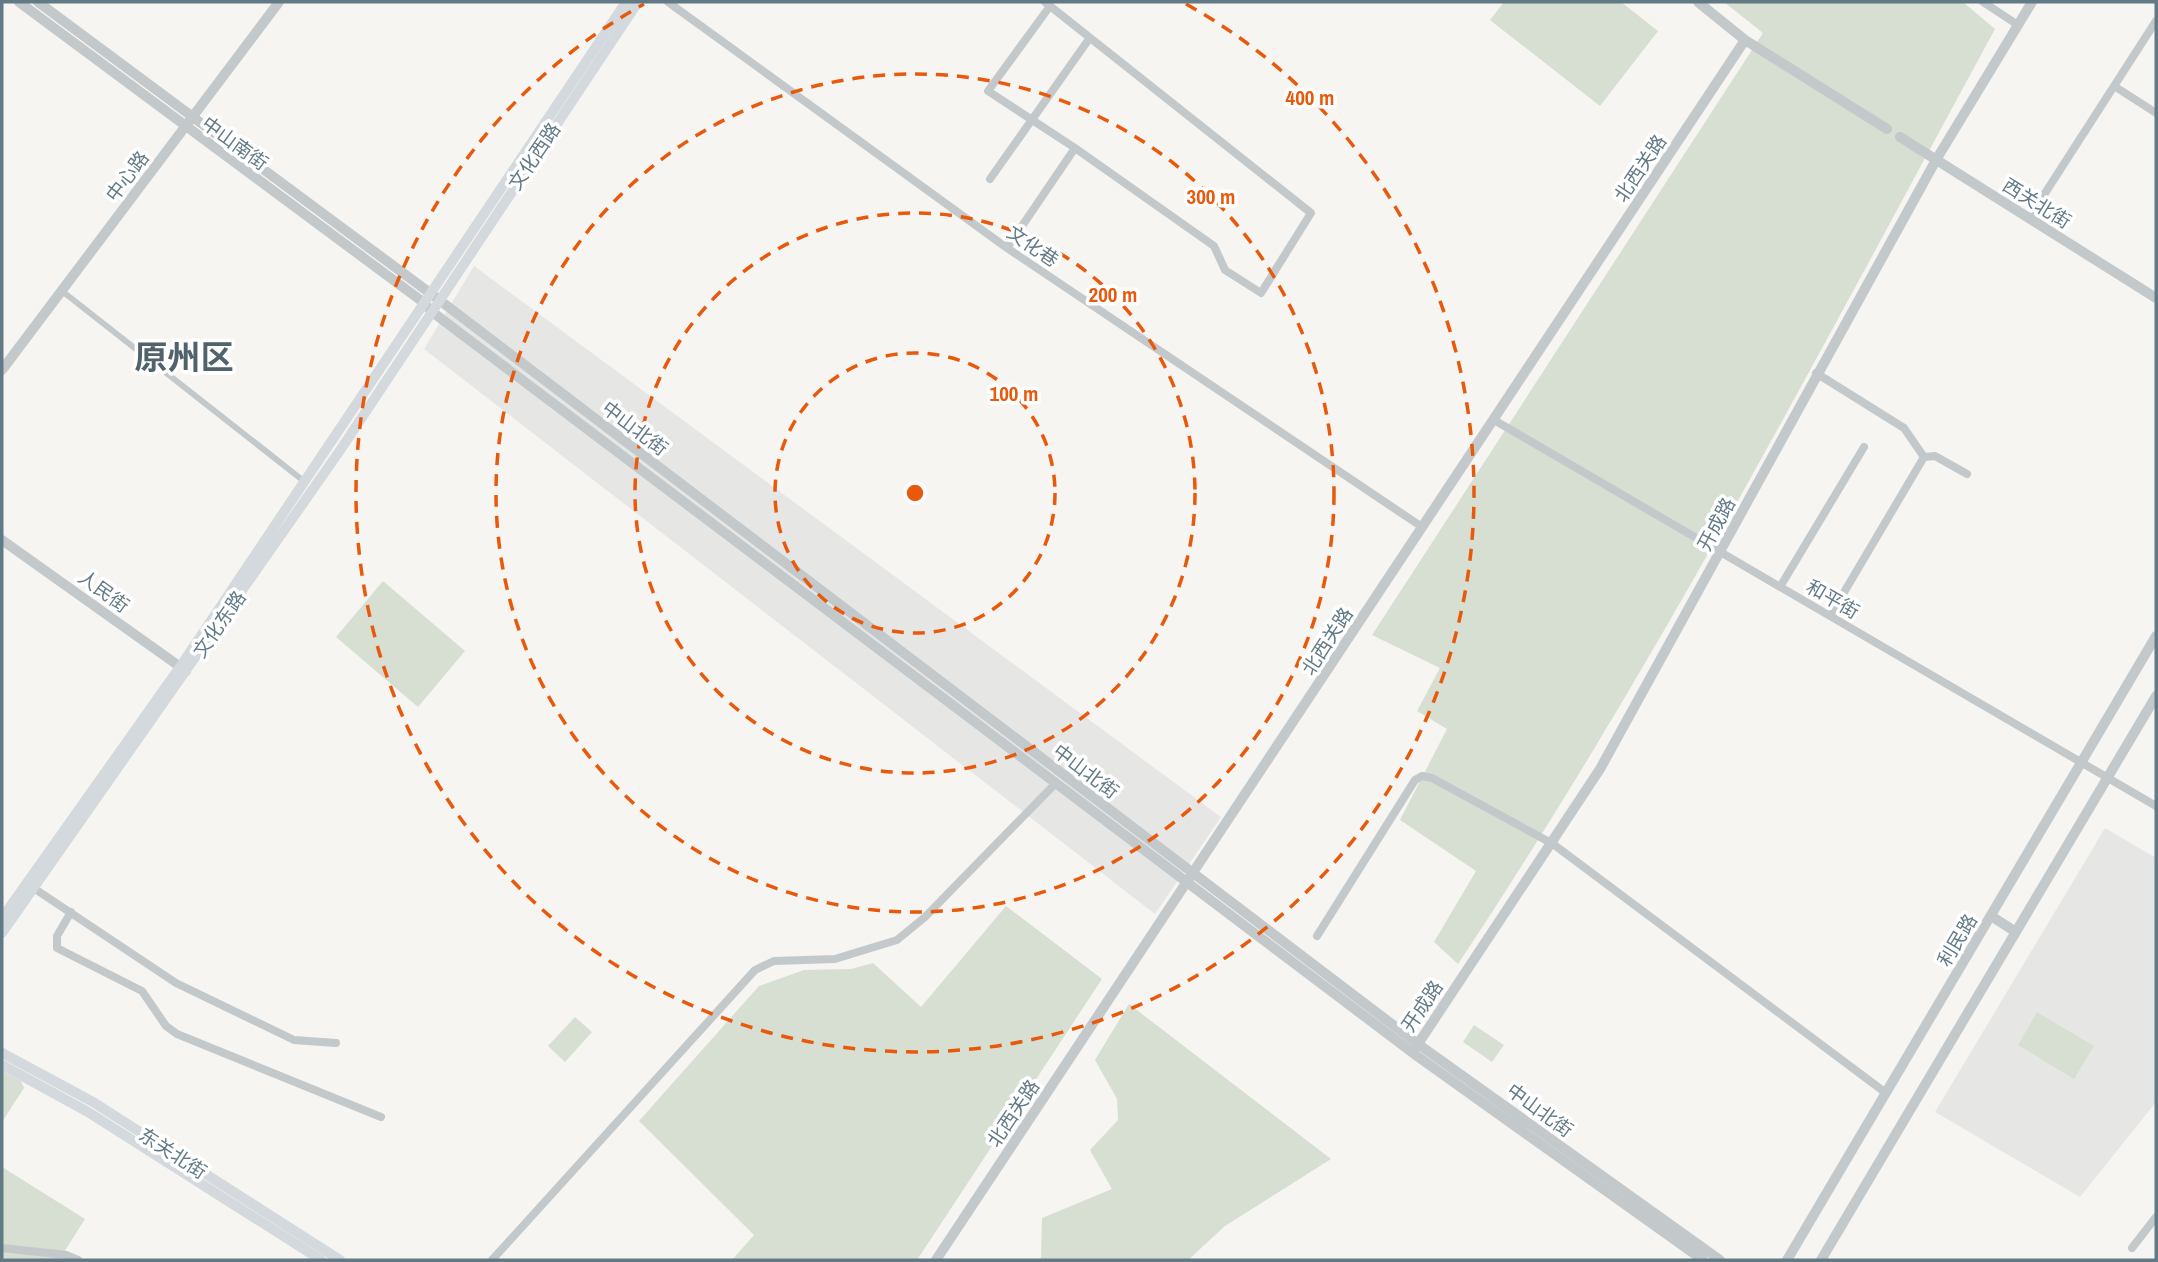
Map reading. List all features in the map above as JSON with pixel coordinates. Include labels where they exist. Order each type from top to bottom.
[{"type":"main road","name":"文化西路","points":[[430,302],[626,2]]},
{"type":"main road","name":"文化西路","points":[[430,302],[638,2]]},
{"type":"main road","name":"文化东路","points":[[2,933],[183,669],[305,482],[430,302]]},
{"type":"main road","name":"文化东路","points":[[2,918],[341,449],[430,302]]},
{"type":"main road","name":"东关北街","points":[[2,1052],[93,1102],[340,1260]]},
{"type":"main road","name":"东关北街","points":[[2,1065],[88,1112],[321,1260]]},
{"type":"street","name":"中山南街","points":[[19,2],[185,128],[430,302]]},
{"type":"street","name":"中山南街","points":[[38,2],[192,117],[430,302]]},
{"type":"street","name":"中心路","points":[[2,370],[279,2]]},
{"type":"street","name":"文化巷","points":[[668,2],[1007,248],[1422,527]]},
{"type":"street","points":[[1698,2],[1745,40],[1887,129]]},
{"type":"street","points":[[1983,2],[2018,24]]},
{"type":"street","name":"开成路","points":[[1415,1048],[1553,844],[1600,769],[1816,373],[1936,160],[2032,2]]},
{"type":"street","points":[[1048,4],[1089,39],[1311,214],[1261,293],[1225,270],[1214,246],[988,90],[1048,4]]},
{"type":"street","points":[[2029,218],[2156,21]]},
{"type":"street","points":[[990,179],[1089,39]]},
{"type":"street","name":"北西关路","points":[[936,1260],[1745,40]]},
{"type":"street","points":[[2114,86],[2156,113]]},
{"type":"street","name":"西关北街","points":[[1900,137],[2156,298]]},
{"type":"street","points":[[1007,248],[1075,148]]},
{"type":"street","points":[[62,290],[305,482]]},
{"type":"street","name":"中山北街","points":[[430,302],[1054,785],[1190,878]]},
{"type":"street","name":"中山北街","points":[[430,302],[1415,1048],[1703,1260]]},
{"type":"street","points":[[1816,373],[1904,428],[1924,457]]},
{"type":"street","name":"和平街","points":[[1494,420],[2156,806]]},
{"type":"street","points":[[1780,587],[1864,447]]},
{"type":"street","points":[[1924,457],[1935,456],[1967,474]]},
{"type":"street","points":[[1830,615],[1924,457]]},
{"type":"street","name":"人民街","points":[[2,540],[183,669]]},
{"type":"street","name":"利民路","points":[[1787,1260],[2156,636]]},
{"type":"street","points":[[1821,1260],[2156,696]]},
{"type":"street","points":[[1317,936],[1415,780],[1422,776],[1553,844],[1886,1093]]},
{"type":"street","points":[[492,1260],[755,970],[774,961],[835,959],[897,940],[925,917],[1054,785]]},
{"type":"street","points":[[34,889],[176,983],[294,1040],[336,1043]]},
{"type":"street","points":[[71,912],[57,936],[57,948],[142,990],[166,1026],[177,1034],[381,1117]]},
{"type":"street","points":[[1991,916],[2016,932]]},
{"type":"street","name":"中山北街","points":[[1415,1048],[1720,1260]]},
{"type":"street","points":[[2132,1248],[2156,1217]]},
{"type":"street","points":[[2,1248],[65,1255],[78,1260]]},
{"type":"shaded area","points":[[1504,2],[1621,2],[1658,31],[1600,106],[1490,20]]},
{"type":"shaded area","points":[[1724,2],[1963,2],[1995,29],[1802,385],[1670,620],[1602,736],[1458,964],[1434,942],[1476,871],[1400,820],[1447,729],[1417,711],[1440,668],[1372,635],[1763,33]]},
{"type":"shaded area","points":[[474,266],[1221,817],[1155,914],[424,349]]},
{"type":"shaded area","points":[[383,581],[465,651],[418,707],[336,637]]},
{"type":"shaded area","points":[[2105,828],[2156,858],[2156,1102],[2080,1197],[1935,1112]]},
{"type":"shaded area","points":[[1006,906],[1102,979],[917,1260],[732,1260],[754,1235],[639,1121],[759,986],[804,970],[851,969],[873,963],[921,1007]]},
{"type":"shaded area","points":[[1129,1004],[1331,1159],[1225,1226],[1188,1260],[1041,1260],[1042,1218],[1112,1189],[1090,1150],[1118,1120],[1117,1099],[1095,1060]]},
{"type":"shaded area","points":[[2037,1012],[2094,1046],[2074,1079],[2018,1045]]},
{"type":"shaded area","points":[[575,1017],[592,1032],[565,1062],[548,1046]]},
{"type":"shaded area","points":[[1474,1025],[1504,1045],[1492,1062],[1463,1042]]},
{"type":"shaded area","points":[[2,1071],[21,1081],[24,1088],[2,1122]]},
{"type":"shaded area","points":[[2,1167],[85,1219],[59,1260],[2,1260]]},
{"type":"district","name":"原州区","points":[[184,357]]}]
